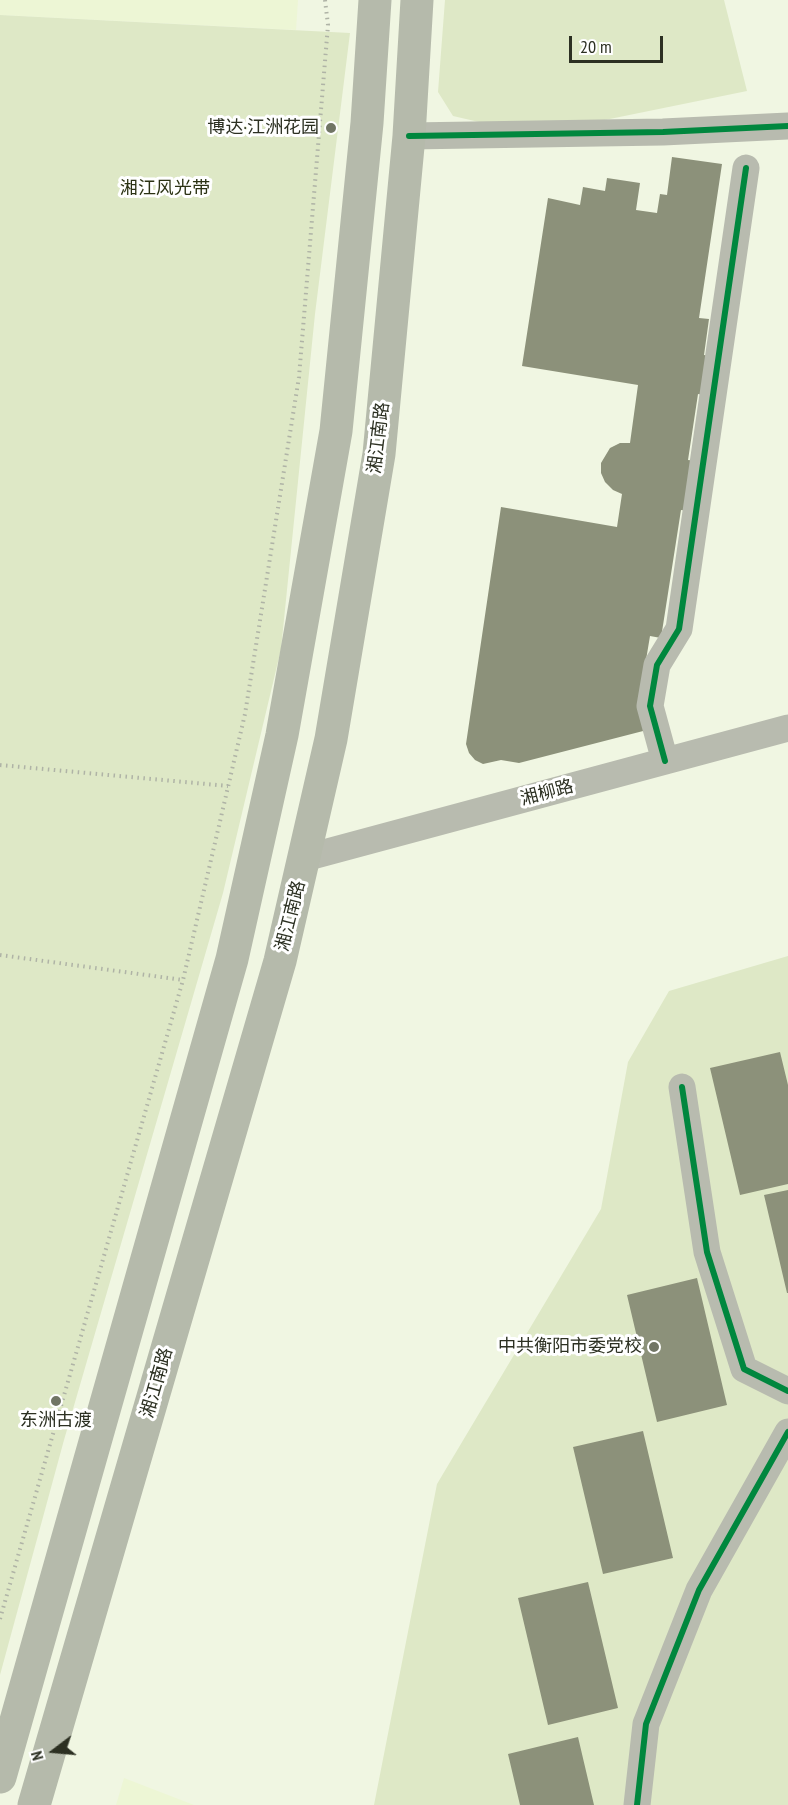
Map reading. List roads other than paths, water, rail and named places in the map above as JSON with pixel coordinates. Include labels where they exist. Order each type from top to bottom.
[{"type":"main road","points":[[0,1777],[232,959],[282,735],[336,431],[367,123],[375,0]]},
{"type":"main road","name":"湘江南路","points":[[34,1805],[280,961],[331,739],[379,454],[409,136],[417,0]]},
{"type":"street","points":[[409,136],[663,132],[788,126]]},
{"type":"street","points":[[665,761],[650,706],[657,665],[679,629],[747,168]]},
{"type":"street","name":"湘柳路","points":[[305,858],[788,728]]},
{"type":"street","points":[[682,1087],[707,1252],[744,1369],[788,1391]]},
{"type":"street","points":[[637,1805],[646,1724],[699,1590],[788,1432]]},
{"type":"place","name":"博达·江洲花园","points":[[331,128]]},
{"type":"place","name":"中共衡阳市委党校","points":[[654,1347]]},
{"type":"place","name":"东洲古渡","points":[[56,1401]]},
{"type":"park label","name":"湘江风光带","points":[[165,189]]}]
